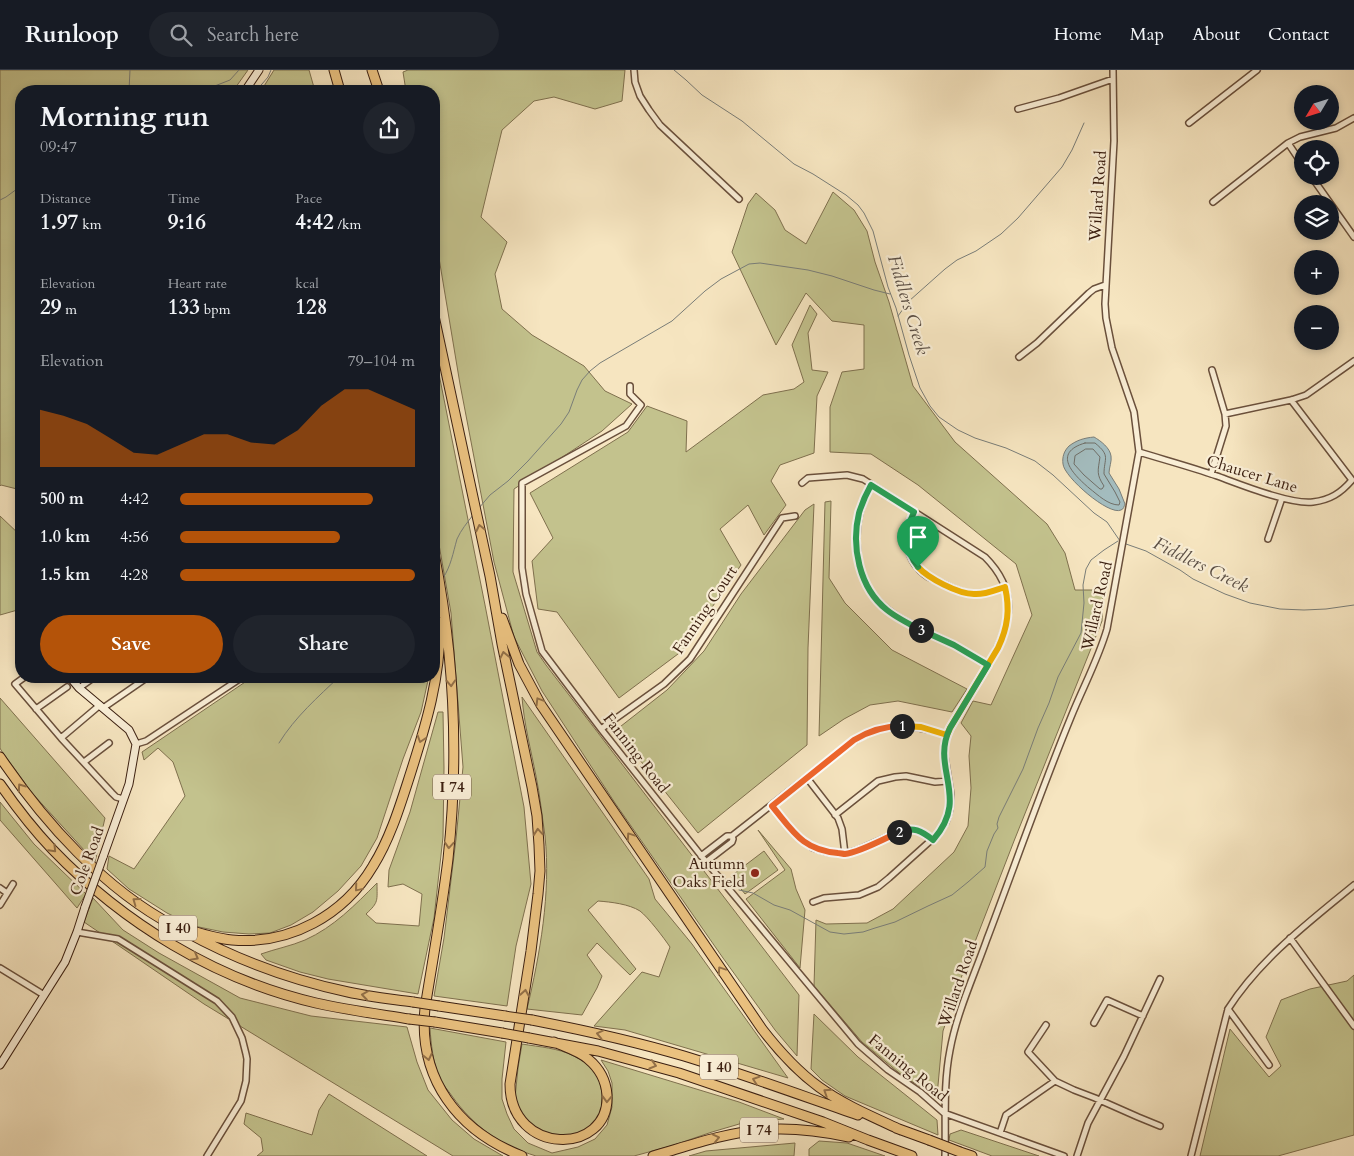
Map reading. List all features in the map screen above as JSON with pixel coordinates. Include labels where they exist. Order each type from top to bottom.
[{"type":"highway","points":[[334,70],[338,85]]},
{"type":"highway","points":[[372,70],[376,85]]},
{"type":"highway","points":[[440,344],[490,576],[537,816],[540,871],[535,922],[510,1093],[513,1110],[525,1130],[540,1140],[561,1145],[580,1139],[597,1127],[605,1113],[607,1090],[602,1075],[590,1060],[554,1042]]},
{"type":"highway","points":[[490,576],[511,645],[519,664],[542,705],[776,1048],[791,1064],[820,1088],[851,1106],[901,1130]]},
{"type":"highway","name":"I 74","points":[[440,590],[451,679],[453,767],[448,857],[425,1008],[424,1038],[433,1074],[444,1097],[451,1106],[468,1124],[482,1134],[500,1146],[522,1156]]},
{"type":"highway","points":[[170,924],[209,936],[233,940],[259,940],[283,936],[306,927],[333,911],[350,896],[366,878],[386,842],[430,712],[435,683]]},
{"type":"highway","name":"I 40","points":[[0,757],[26,794],[55,828],[112,883],[170,924],[217,949],[252,964],[288,977],[351,993],[532,1020],[635,1042],[692,1058],[972,1156]]},
{"type":"highway","name":"I 40","points":[[0,784],[21,814],[51,848],[85,881],[122,911],[150,931],[206,963],[250,982],[315,1003],[554,1042],[598,1051],[679,1072],[823,1122],[912,1156]]},
{"type":"highway","name":"I 74","points":[[653,1156],[718,1137],[761,1130],[803,1130],[868,1140]]},
{"type":"street","points":[[249,85],[259,70]]},
{"type":"street","points":[[634,70],[635,82],[648,110],[660,124],[740,199]]},
{"type":"street","name":"Willard Road","points":[[945,1156],[944,1113],[947,1064],[951,1042],[1031,821],[1072,715],[1098,659],[1107,629],[1139,452],[1134,412],[1109,338],[1106,318],[1105,285],[1114,141],[1113,70]]},
{"type":"street","points":[[1189,123],[1257,70]]},
{"type":"street","points":[[1018,109],[1059,98],[1113,79]]},
{"type":"street","points":[[1213,202],[1288,144],[1300,137],[1336,128],[1354,118]]},
{"type":"street","points":[[1288,144],[1294,153]]},
{"type":"street","points":[[1317,185],[1354,237]]},
{"type":"street","points":[[1019,358],[1088,293],[1105,285]]},
{"type":"street","points":[[1225,414],[1306,395],[1354,361]]},
{"type":"street","points":[[1211,474],[1226,426],[1225,414],[1212,370]]},
{"type":"street","name":"Fanning Road","points":[[630,386],[630,394],[641,405],[626,426],[522,483],[522,568],[526,594],[542,651],[701,856],[858,1044],[888,1070],[920,1092],[944,1113]]},
{"type":"street","name":"Chaucer Lane","points":[[1139,452],[1282,498],[1304,503],[1324,500],[1337,495],[1352,480],[1291,400]]},
{"type":"street","points":[[802,483],[808,478],[847,475],[857,477],[871,485],[985,557],[1005,587],[1008,605],[1008,621],[1003,639],[947,735],[944,751],[951,795],[950,809],[946,822],[933,840],[872,890],[852,896],[830,897],[813,902]]},
{"type":"street","points":[[871,485],[859,514],[856,535],[859,566],[872,593],[886,609],[906,623],[954,645],[988,665]]},
{"type":"street","points":[[1268,538],[1282,498]]},
{"type":"street","points":[[914,512],[908,526],[907,544],[914,562],[922,572],[934,580],[967,594],[980,594],[1005,587]]},
{"type":"street","name":"Fanning Court","points":[[601,729],[664,684],[690,659],[782,518],[795,516]]},
{"type":"street","points":[[16,683],[15,684],[61,738],[116,797],[124,799]]},
{"type":"street","points":[[74,683],[129,730],[136,744],[146,741],[233,683]]},
{"type":"street","points":[[79,688],[86,683]]},
{"type":"street","points":[[61,738],[100,707],[138,683]]},
{"type":"street","points":[[36,709],[67,687]]},
{"type":"street","points":[[701,856],[772,806],[860,736],[886,727],[907,726],[928,729],[947,735]]},
{"type":"street","points":[[84,762],[109,743]]},
{"type":"street","name":"Cole Road","points":[[0,1065],[65,962],[129,784],[136,744]]},
{"type":"street","points":[[836,815],[878,781],[906,776],[935,782],[948,781]]},
{"type":"street","points":[[807,778],[836,815],[842,829],[845,854]]},
{"type":"street","points":[[772,806],[798,837],[808,845],[826,852],[845,854],[903,830],[915,829],[924,832],[933,840]]},
{"type":"street","points":[[706,862],[732,842],[732,836]]},
{"type":"street","points":[[0,905],[13,884]]},
{"type":"street","points":[[1191,1156],[1228,1008],[1240,990],[1290,938],[1354,884]]},
{"type":"street","points":[[0,888],[7,893]]},
{"type":"street","points":[[77,932],[118,939],[217,1001],[232,1017],[242,1038],[247,1059],[246,1081],[241,1101],[207,1156]]},
{"type":"street","points":[[1290,938],[1354,1026]]},
{"type":"street","points":[[0,968],[44,996]]},
{"type":"street","points":[[1077,1156],[1088,1124],[1124,1056],[1160,979]]},
{"type":"street","points":[[1094,1023],[1107,1000],[1143,1016]]},
{"type":"street","points":[[1228,1008],[1269,1065]]},
{"type":"street","points":[[1046,1026],[1028,1052],[1056,1081],[1160,1126]]},
{"type":"street","points":[[1000,1133],[1006,1115],[1056,1081]]},
{"type":"street","points":[[944,1113],[1064,1156]]},
{"type":"shaded area","points":[[0,70],[248,70],[237,85],[15,85],[15,488],[0,486]]},
{"type":"shaded area","points":[[274,70],[309,70],[313,85],[265,85]]},
{"type":"shaded area","points":[[408,70],[625,70],[622,101],[595,109],[554,97],[534,101],[502,130],[481,217],[507,242],[495,274],[502,309],[532,335],[584,366],[605,391],[632,404],[602,431],[514,489],[513,572],[537,652],[799,995],[797,1056],[775,1030],[723,958],[615,803],[542,691],[514,637],[494,562],[460,384],[440,264],[440,85],[405,85],[403,72]]},
{"type":"shaded area","points":[[833,192],[854,210],[867,231],[913,386],[955,442],[1047,524],[1065,553],[1075,590],[1103,590],[1102,621],[1014,841],[961,978],[943,1031],[937,1096],[904,1077],[862,1042],[814,986],[816,920],[826,924],[867,923],[893,909],[954,852],[968,826],[971,788],[969,756],[971,736],[961,723],[973,701],[991,705],[1032,615],[1016,564],[918,485],[871,454],[830,452],[830,407],[842,372],[864,369],[864,325],[832,321],[806,293],[776,345],[732,252],[748,204],[756,193],[775,210],[785,230],[806,244]]},
{"type":"shaded area","points":[[810,305],[817,314],[808,333],[812,370],[828,372],[817,396],[814,453],[780,465],[771,481],[786,505],[764,535],[748,505],[720,529],[741,565],[682,651],[619,698],[557,612],[538,609],[532,561],[553,538],[530,493],[628,432],[647,406],[687,421],[686,452],[763,395],[794,389],[804,382],[792,345]]},
{"type":"shaded area","points":[[440,379],[524,807],[531,884],[516,946],[507,1006],[434,996],[444,938],[463,767],[451,613],[440,550]]},
{"type":"shaded area","points":[[831,501],[829,578],[845,603],[892,650],[967,689],[952,712],[898,701],[870,705],[844,719],[819,736],[825,502]]},
{"type":"shaded area","points":[[814,504],[808,648],[807,745],[698,833],[616,730],[667,690],[704,651],[741,594],[805,510]]},
{"type":"shaded area","points":[[0,516],[15,530],[15,611],[0,615]]},
{"type":"shaded area","points":[[244,683],[427,683],[421,712],[377,838],[361,866],[338,891],[313,912],[291,925],[270,933],[223,932],[194,926],[167,913],[129,889],[107,869],[109,856],[134,869],[185,796],[173,762],[158,748],[144,760],[142,752]]},
{"type":"shaded area","points":[[522,697],[649,879],[655,899],[692,944],[788,1078],[625,1030],[594,1026],[642,972],[659,977],[670,947],[640,911],[625,905],[598,901],[588,910],[636,969],[630,975],[597,943],[587,955],[602,976],[582,1015],[527,1009],[543,923],[547,879],[545,836],[540,798]]},
{"type":"shaded area","points":[[0,698],[105,818],[95,862],[32,793],[1,750]]},
{"type":"shaded area","points":[[438,712],[443,712],[443,837],[434,918],[418,994],[328,979],[300,972],[266,960],[261,954],[300,942],[325,929],[344,915],[377,883],[376,901],[366,914],[376,923],[419,926],[422,894],[403,884],[388,887],[389,870],[410,812]]},
{"type":"shaded area","points":[[0,802],[34,844],[86,894],[77,908],[0,820]]},
{"type":"shaded area","points":[[758,830],[791,869],[796,889],[805,910],[800,968],[746,899],[785,870]]},
{"type":"shaded area","name":"Autumn Oaks Field","points":[[764,851],[778,870],[745,894],[731,876]]},
{"type":"shaded area","points":[[93,898],[123,930],[159,953],[240,998],[311,1016],[407,1027],[417,1062],[428,1090],[452,1120],[474,1139],[503,1156],[453,1156],[204,1004],[84,922]]},
{"type":"shaded area","points":[[1354,975],[1354,1135],[1278,1156],[1200,1156],[1230,1029],[1269,1077],[1281,1066],[1266,1037],[1281,1000],[1310,989],[1347,981]]},
{"type":"shaded area","points":[[814,1014],[858,1057],[937,1120],[938,1135],[845,1096],[822,1080],[811,1069]]},
{"type":"shaded area","points":[[430,1028],[506,1042],[502,1099],[507,1114],[514,1129],[528,1143],[552,1153],[578,1147],[595,1139],[607,1125],[612,1107],[612,1083],[608,1071],[601,1060],[739,1102],[784,1119],[746,1122],[634,1156],[536,1156],[523,1152],[489,1134],[460,1107],[439,1077],[435,1065]]},
{"type":"shaded area","points":[[522,1044],[568,1053],[591,1068],[598,1078],[602,1091],[600,1114],[593,1125],[566,1142],[526,1125],[515,1098]]},
{"type":"shaded area","points":[[329,1094],[427,1156],[257,1156],[263,1151],[261,1138],[244,1124],[246,1113],[312,1135],[319,1110]]},
{"type":"shaded area","points":[[961,1130],[1039,1156],[992,1156],[949,1140],[950,1134]]},
{"type":"shaded area","points":[[819,1141],[847,1143],[885,1156],[809,1156],[809,1149]]},
{"type":"shaded area","points":[[795,1143],[794,1156],[689,1156],[706,1151]]},
{"type":"water","points":[[1094,437],[1109,450],[1111,460],[1109,473],[1119,489],[1125,504],[1121,510],[1115,510],[1098,502],[1079,486],[1065,470],[1063,459],[1069,446],[1075,442]]},
{"type":"waterway","points":[[129,85],[130,70]]},
{"type":"waterway","name":"Fiddlers Creek","points":[[217,85],[230,80],[239,70]]},
{"type":"waterway","points":[[261,85],[271,70]]},
{"type":"waterway","name":"Fiddlers Creek","points":[[674,70],[702,95],[742,121],[794,164],[846,195],[858,205],[873,231],[888,287],[920,388],[939,417],[958,430],[975,438],[1006,448],[1035,461],[1094,513],[1107,522],[1120,541]]},
{"type":"waterway","points":[[898,316],[909,301],[945,269],[1001,234],[1018,218],[1062,167],[1084,123]]},
{"type":"waterway","name":"Fiddlers Creek","points":[[0,200],[15,190]]},
{"type":"waterway","points":[[479,508],[490,495],[508,481],[528,461],[561,424],[569,412],[582,380],[590,371],[600,363],[672,321],[721,279],[749,264],[760,263],[808,270],[890,294]]},
{"type":"waterway","points":[[443,578],[450,564],[457,539],[473,515]]},
{"type":"waterway","points":[[739,890],[753,893],[774,905],[790,910],[830,932],[844,934],[863,932],[895,922],[952,895],[985,867],[987,851],[998,828],[999,817],[1023,769],[1058,677],[1081,633],[1084,603],[1083,585],[1086,569],[1091,560],[1118,541]]},
{"type":"waterway","name":"Fiddlers Creek","points":[[1126,544],[1146,551],[1193,579],[1250,603],[1280,609],[1304,610],[1354,605]]},
{"type":"waterway","points":[[279,743],[300,716],[333,683]]},
{"type":"place","name":"Autumn Oaks Field","points":[[755,873]]},
{"type":"route","points":[[918,567],[911,556],[907,544],[908,526],[914,512],[871,485],[859,514],[856,535],[859,566],[872,593],[886,609],[906,623],[954,645],[988,665],[950,728],[946,738],[945,757],[951,795],[948,817],[942,829],[933,840],[924,832],[909,829],[845,854],[826,852],[813,848],[798,837],[772,806],[860,736],[886,727],[900,726],[914,726],[947,735],[950,728],[966,701],[988,665],[1003,639],[1008,621],[1005,587],[987,593],[967,594],[934,580],[918,567]]}]
